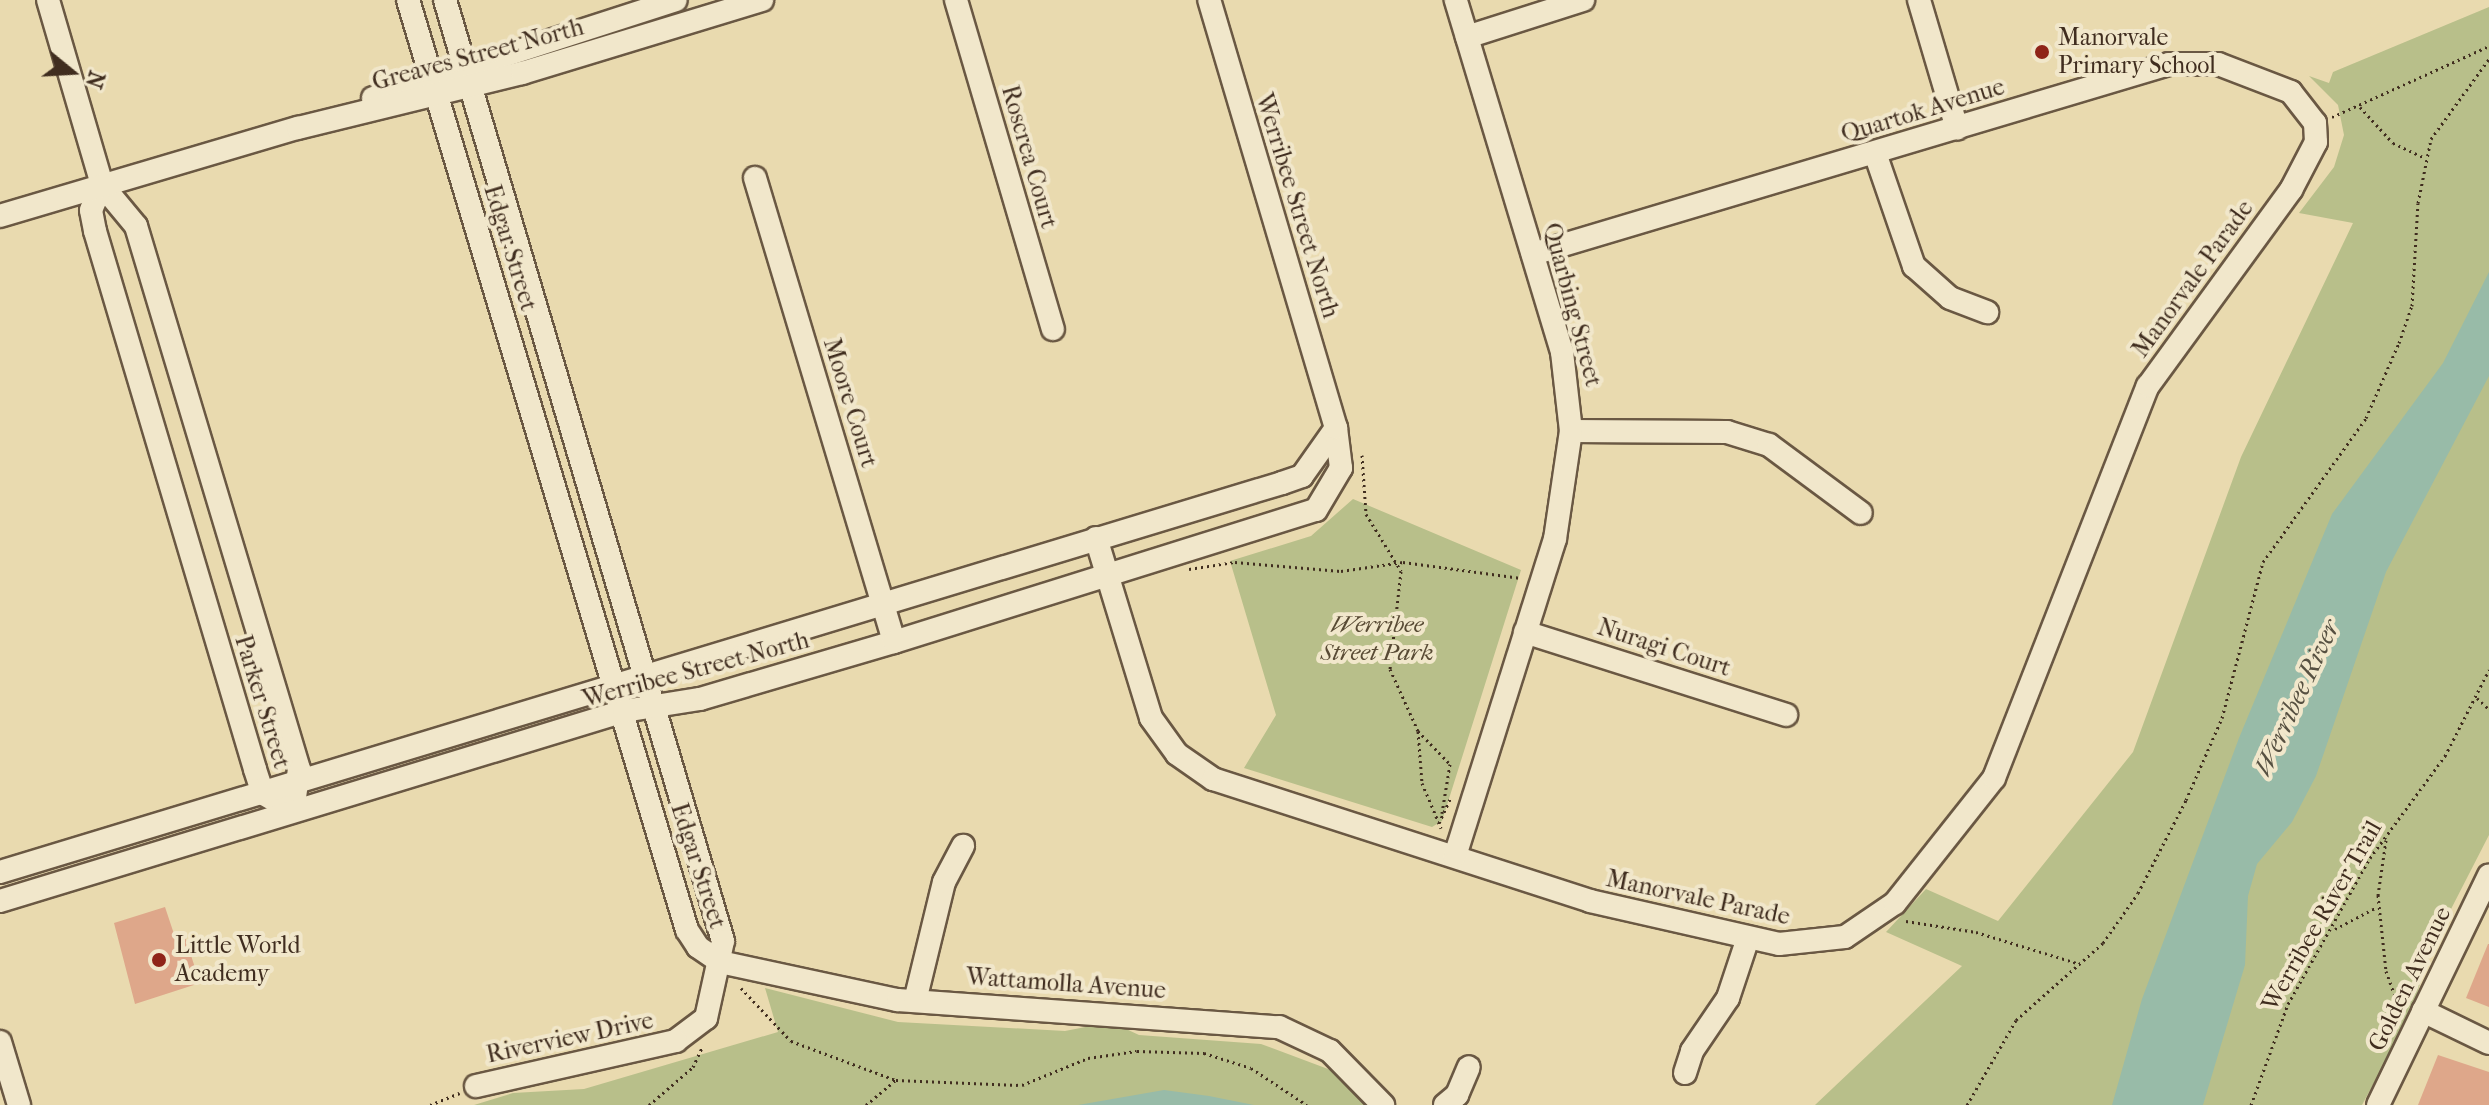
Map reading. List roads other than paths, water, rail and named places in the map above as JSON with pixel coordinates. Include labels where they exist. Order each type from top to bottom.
[{"type":"street","name":"Parker Street","points":[[48,0],[102,185],[136,226],[301,781],[293,811],[263,794],[95,231],[91,210],[102,185]]},
{"type":"street","name":"Edgar Street","points":[[408,0],[624,711],[687,930],[720,962]]},
{"type":"street","name":"Edgar Street","points":[[445,0],[720,918],[720,962]]},
{"type":"street","name":"Greaves Street North","points":[[434,86],[463,65],[676,0]]},
{"type":"street","name":"Greaves Street North","points":[[0,216],[434,86],[471,86],[760,0]]},
{"type":"street","name":"Roscrea Court","points":[[956,0],[1053,329]]},
{"type":"street","name":"Werribee Street North","points":[[0,901],[624,711],[657,706],[894,642],[1316,510],[1341,468],[1336,428],[1209,0]]},
{"type":"street","name":"Quarbing Street","points":[[1455,856],[1544,573],[1568,485],[1571,431],[1568,378],[1456,0]]},
{"type":"street","points":[[1467,37],[1583,0]]},
{"type":"street","points":[[1919,0],[1957,128]]},
{"type":"street","name":"Quartok Avenue","points":[[1533,254],[2189,62],[2218,64],[2291,92],[2315,123]]},
{"type":"street","name":"Manorvale Parade","points":[[1096,538],[1151,718],[1193,768],[1236,788],[1583,899],[1748,938],[1820,943],[1881,917],[1952,838],[1994,778],[2148,386],[2291,190],[2313,149],[2315,123]]},
{"type":"street","points":[[1875,153],[1914,266],[1950,298],[1987,312]]},
{"type":"street","name":"Moore Court","points":[[755,178],[894,642]]},
{"type":"street","name":"Werribee Street North","points":[[0,872],[1302,476],[1336,428]]},
{"type":"street","points":[[1571,431],[1727,432],[1769,445],[1861,513]]},
{"type":"street","name":"Nuragi Court","points":[[1525,632],[1786,715]]},
{"type":"street","points":[[915,1001],[944,882],[963,846]]},
{"type":"street","name":"Golden Avenue","points":[[2378,1105],[2489,875]]},
{"type":"street","points":[[1685,1073],[1692,1051],[1728,998],[1748,938]]},
{"type":"street","name":"Wattamolla Avenue","points":[[720,962],[915,1001],[1279,1027],[1330,1051],[1383,1105]]},
{"type":"street","name":"Riverview Drive","points":[[476,1086],[676,1041],[706,1018],[720,962]]},
{"type":"street","points":[[2420,1018],[2489,1043]]},
{"type":"street","points":[[0,1042],[19,1105]]},
{"type":"street","points":[[1445,1105],[1457,1095],[1469,1067]]},
{"type":"water","name":"Werribee River","points":[[2489,272],[2489,376],[2386,572],[2316,776],[2292,822],[2257,864],[2248,896],[2245,965],[2203,1105],[2112,1105],[2142,999],[2239,738],[2332,514],[2443,363]]},
{"type":"water","points":[[1164,1090],[1209,1096],[1254,1105],[1078,1105]]},
{"type":"place","name":"Manorvale Primary School","points":[[2042,52]]},
{"type":"place","name":"Little World Academy","points":[[159,960]]},
{"type":"park label","name":"Werribee Street Park","points":[[1377,639]]}]
